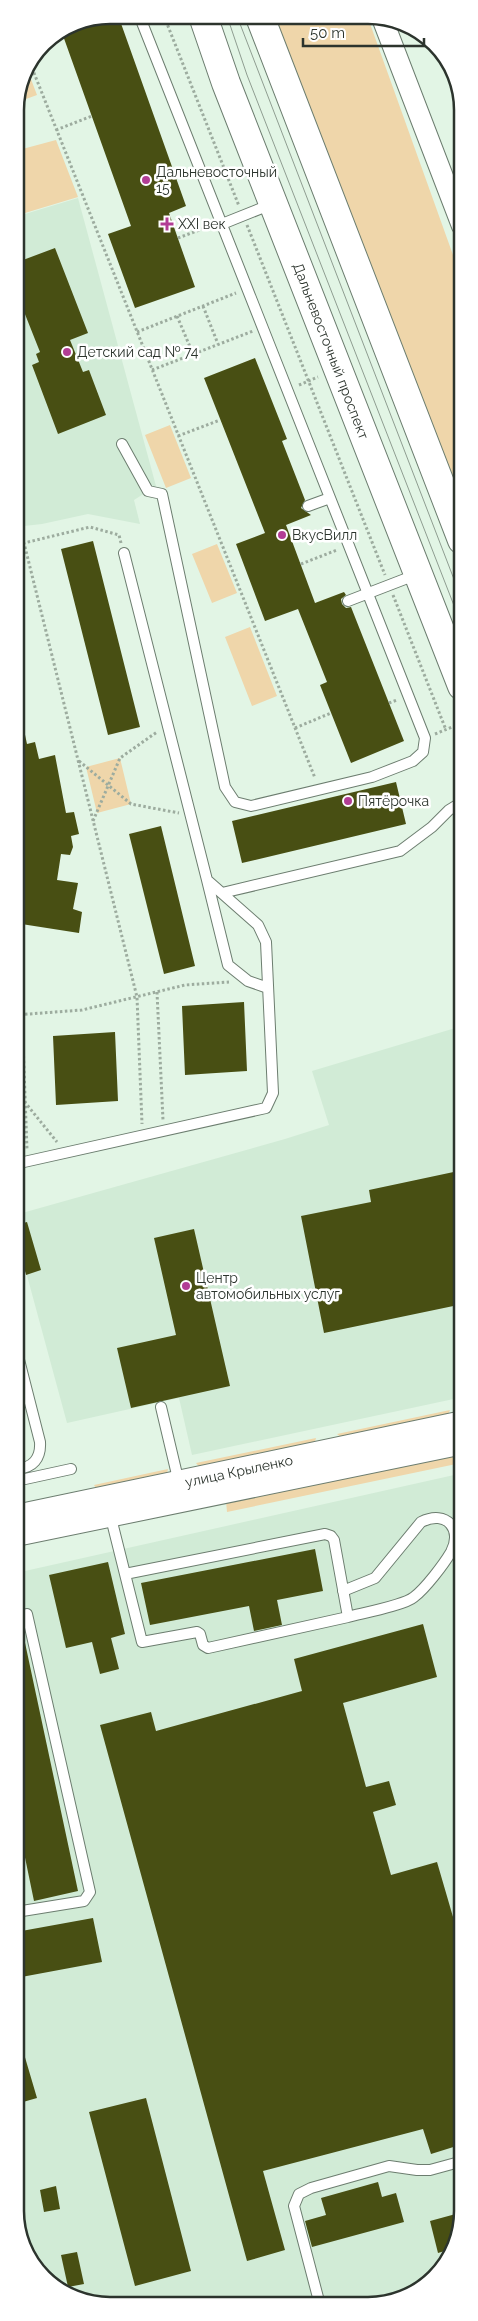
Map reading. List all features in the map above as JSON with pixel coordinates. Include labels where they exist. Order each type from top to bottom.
[{"type":"main road","name":"Дальневосточный проспект","points":[[206,24],[273,203],[454,665]]},
{"type":"main road","points":[[263,24],[454,519]]},
{"type":"street","points":[[385,25],[454,205]]},
{"type":"street","name":"улица Крыленко","points":[[108,1506],[179,1483],[454,1433]]},
{"type":"street","name":"улица Крыленко","points":[[24,1531],[82,1512],[108,1506],[454,1434]]},
{"type":"street","name":"улица Крыленко","points":[[24,1517],[82,1512]]},
{"type":"lane","points":[[122,444],[148,491],[162,494],[225,786],[235,802],[251,806],[372,777],[413,761],[423,752],[425,738],[144,24]]},
{"type":"lane","points":[[222,223],[244,216],[273,203]]},
{"type":"lane","points":[[308,506],[330,498]]},
{"type":"lane","points":[[124,553],[228,965],[248,981],[268,988]]},
{"type":"lane","points":[[348,600],[419,574]]},
{"type":"lane","points":[[222,893],[400,851],[432,827],[454,807]]},
{"type":"lane","points":[[24,1162],[266,1108],[273,1093],[266,942],[258,925],[207,880]]},
{"type":"lane","points":[[24,1379],[40,1442],[41,1454],[35,1462],[24,1467]]},
{"type":"lane","points":[[161,1407],[179,1483]]},
{"type":"lane","points":[[24,1479],[71,1470]]},
{"type":"lane","points":[[108,1506],[140,1640],[145,1642],[197,1632],[200,1634],[203,1645],[208,1648],[348,1617],[413,1598],[450,1552],[454,1536],[448,1521],[441,1516],[430,1517],[421,1522],[375,1578],[343,1591]]},
{"type":"lane","points":[[125,1574],[325,1534],[331,1536],[334,1540],[348,1617]]},
{"type":"lane","points":[[24,1615],[27,1614],[90,1892],[84,1902],[24,1911]]},
{"type":"lane","points":[[318,2297],[294,2206],[299,2194],[311,2188],[389,2166],[430,2170],[454,2163]]},
{"type":"path","points":[[167,24],[446,730]]},
{"type":"path","points":[[33,71],[319,789]]},
{"type":"path","points":[[56,130],[92,116]]},
{"type":"path","points":[[178,238],[222,223]]},
{"type":"path","points":[[137,332],[247,288]]},
{"type":"path","points":[[202,306],[218,344]]},
{"type":"path","points":[[178,316],[193,354]]},
{"type":"path","points":[[152,370],[262,327]]},
{"type":"path","points":[[293,387],[321,376]]},
{"type":"path","points":[[178,436],[220,420]]},
{"type":"path","points":[[124,553],[119,535],[90,527],[24,543],[137,997],[143,1136]]},
{"type":"path","points":[[300,564],[349,546]]},
{"type":"path","points":[[295,728],[332,713]]},
{"type":"path","points":[[93,821],[120,758],[168,725]]},
{"type":"path","points":[[425,738],[454,726]]},
{"type":"path","points":[[78,761],[131,804],[190,816]]},
{"type":"path","points":[[24,1014],[82,1010],[184,985],[248,981]]},
{"type":"path","points":[[157,992],[163,1131]]},
{"type":"path","points":[[24,1073],[28,1161]]},
{"type":"path","points":[[25,1103],[66,1153]]},
{"type":"shaded area","points":[[278,24],[370,24],[454,258],[454,483]]},
{"type":"shaded area","points":[[30,77],[37,95],[25,99]]},
{"type":"shaded area","points":[[56,140],[78,197],[24,213],[24,149]]},
{"type":"shaded area","name":"Детский сад № 74","points":[[78,198],[156,486],[134,500],[140,524],[88,514],[24,526],[24,214]]},
{"type":"shaded area","points":[[170,425],[191,478],[166,488],[145,435]]},
{"type":"shaded area","points":[[217,544],[237,593],[212,603],[192,554]]},
{"type":"shaded area","points":[[250,627],[277,696],[252,706],[225,637]]},
{"type":"shaded area","points":[[120,758],[131,804],[97,813],[86,767]]},
{"type":"shaded area","points":[[454,1028],[454,1399],[192,1455],[179,1398],[67,1423],[24,1264],[24,1212],[329,1125],[312,1071]]},
{"type":"shaded area","points":[[450,1410],[447,1417],[343,1439],[337,1434]]},
{"type":"shaded area","points":[[316,1438],[314,1445],[201,1469],[196,1463]]},
{"type":"shaded area","points":[[454,1451],[454,1464],[227,1512],[226,1501]]},
{"type":"shaded area","points":[[168,1469],[166,1477],[98,1491],[94,1485]]},
{"type":"shaded area","points":[[454,1475],[454,2217],[451,2233],[440,2259],[421,2279],[406,2288],[379,2297],[93,2296],[82,2293],[57,2279],[38,2259],[28,2239],[24,2222],[24,1571]]},
{"type":"building","name":"Дальневосточный 15","points":[[121,24],[186,206],[169,213],[195,287],[135,308],[108,234],[131,226],[64,37],[93,25]]},
{"type":"building","points":[[55,248],[88,333],[70,340],[83,372],[89,370],[106,415],[58,434],[32,365],[39,362],[36,354],[40,352],[24,312],[24,260]]},
{"type":"building","points":[[255,358],[287,439],[282,441],[305,500],[301,508],[311,515],[286,525],[315,603],[344,592],[346,595],[341,599],[342,604],[346,608],[351,607],[404,741],[351,763],[320,685],[327,682],[298,609],[265,621],[236,544],[265,533],[204,378]]},
{"type":"building","points":[[93,541],[140,727],[108,735],[61,549]]},
{"type":"building","points":[[24,730],[27,744],[35,742],[39,759],[55,755],[66,813],[74,812],[79,834],[71,836],[73,847],[70,855],[61,854],[57,880],[78,883],[73,909],[82,912],[79,933],[24,924]]},
{"type":"building","points":[[396,782],[406,824],[242,863],[232,821]]},
{"type":"building","points":[[161,826],[195,966],[164,974],[129,834]]},
{"type":"building","points":[[244,1002],[247,1071],[185,1075],[182,1006]]},
{"type":"building","points":[[115,1032],[118,1101],[56,1105],[53,1036]]},
{"type":"building","points":[[454,1172],[454,1306],[324,1333],[301,1216],[371,1202],[369,1190]]},
{"type":"building","points":[[27,1222],[41,1270],[26,1275],[24,1267],[24,1223]]},
{"type":"building","name":"Центр автомобильных услуг","points":[[194,1229],[230,1386],[131,1408],[117,1348],[176,1335],[154,1238]]},
{"type":"building","points":[[315,1549],[323,1591],[277,1600],[282,1625],[254,1631],[249,1606],[150,1625],[141,1583]]},
{"type":"building","points":[[108,1562],[125,1634],[111,1638],[119,1669],[100,1674],[92,1642],[66,1648],[49,1575]]},
{"type":"building","points":[[423,1624],[437,1677],[343,1703],[366,1787],[389,1781],[396,1805],[373,1812],[391,1875],[437,1862],[454,1920],[454,2147],[431,2154],[423,2129],[263,2171],[285,2250],[247,2261],[100,1725],[151,1712],[156,1731],[302,1691],[294,1659]]},
{"type":"building","points":[[24,1638],[78,1891],[34,1901],[24,1853]]},
{"type":"building","points":[[93,1918],[102,1962],[24,1977],[24,1931]]},
{"type":"building","points":[[24,2054],[37,2098],[24,2102]]},
{"type":"building","points":[[146,2098],[191,2271],[135,2286],[89,2112]]},
{"type":"building","points":[[378,2182],[382,2197],[396,2193],[404,2222],[312,2247],[305,2221],[326,2215],[321,2198]]},
{"type":"building","points":[[56,2186],[60,2209],[44,2212],[40,2190]]},
{"type":"building","points":[[454,2214],[451,2233],[444,2251],[438,2253],[430,2221]]},
{"type":"building","points":[[77,2252],[84,2284],[68,2285],[61,2255]]},
{"type":"tram line","points":[[230,24],[247,75],[454,605]]},
{"type":"tram line","points":[[240,24],[454,579]]},
{"type":"place","name":"Дальневосточный 15","points":[[146,180]]},
{"type":"place","name":"XXI век","points":[[167,224]]},
{"type":"place","name":"Детский сад № 74","points":[[67,352]]},
{"type":"place","name":"ВкусВилл","points":[[282,535]]},
{"type":"place","name":"Пятёрочка","points":[[348,801]]},
{"type":"place","name":"Центр автомобильных услуг","points":[[186,1286]]}]
